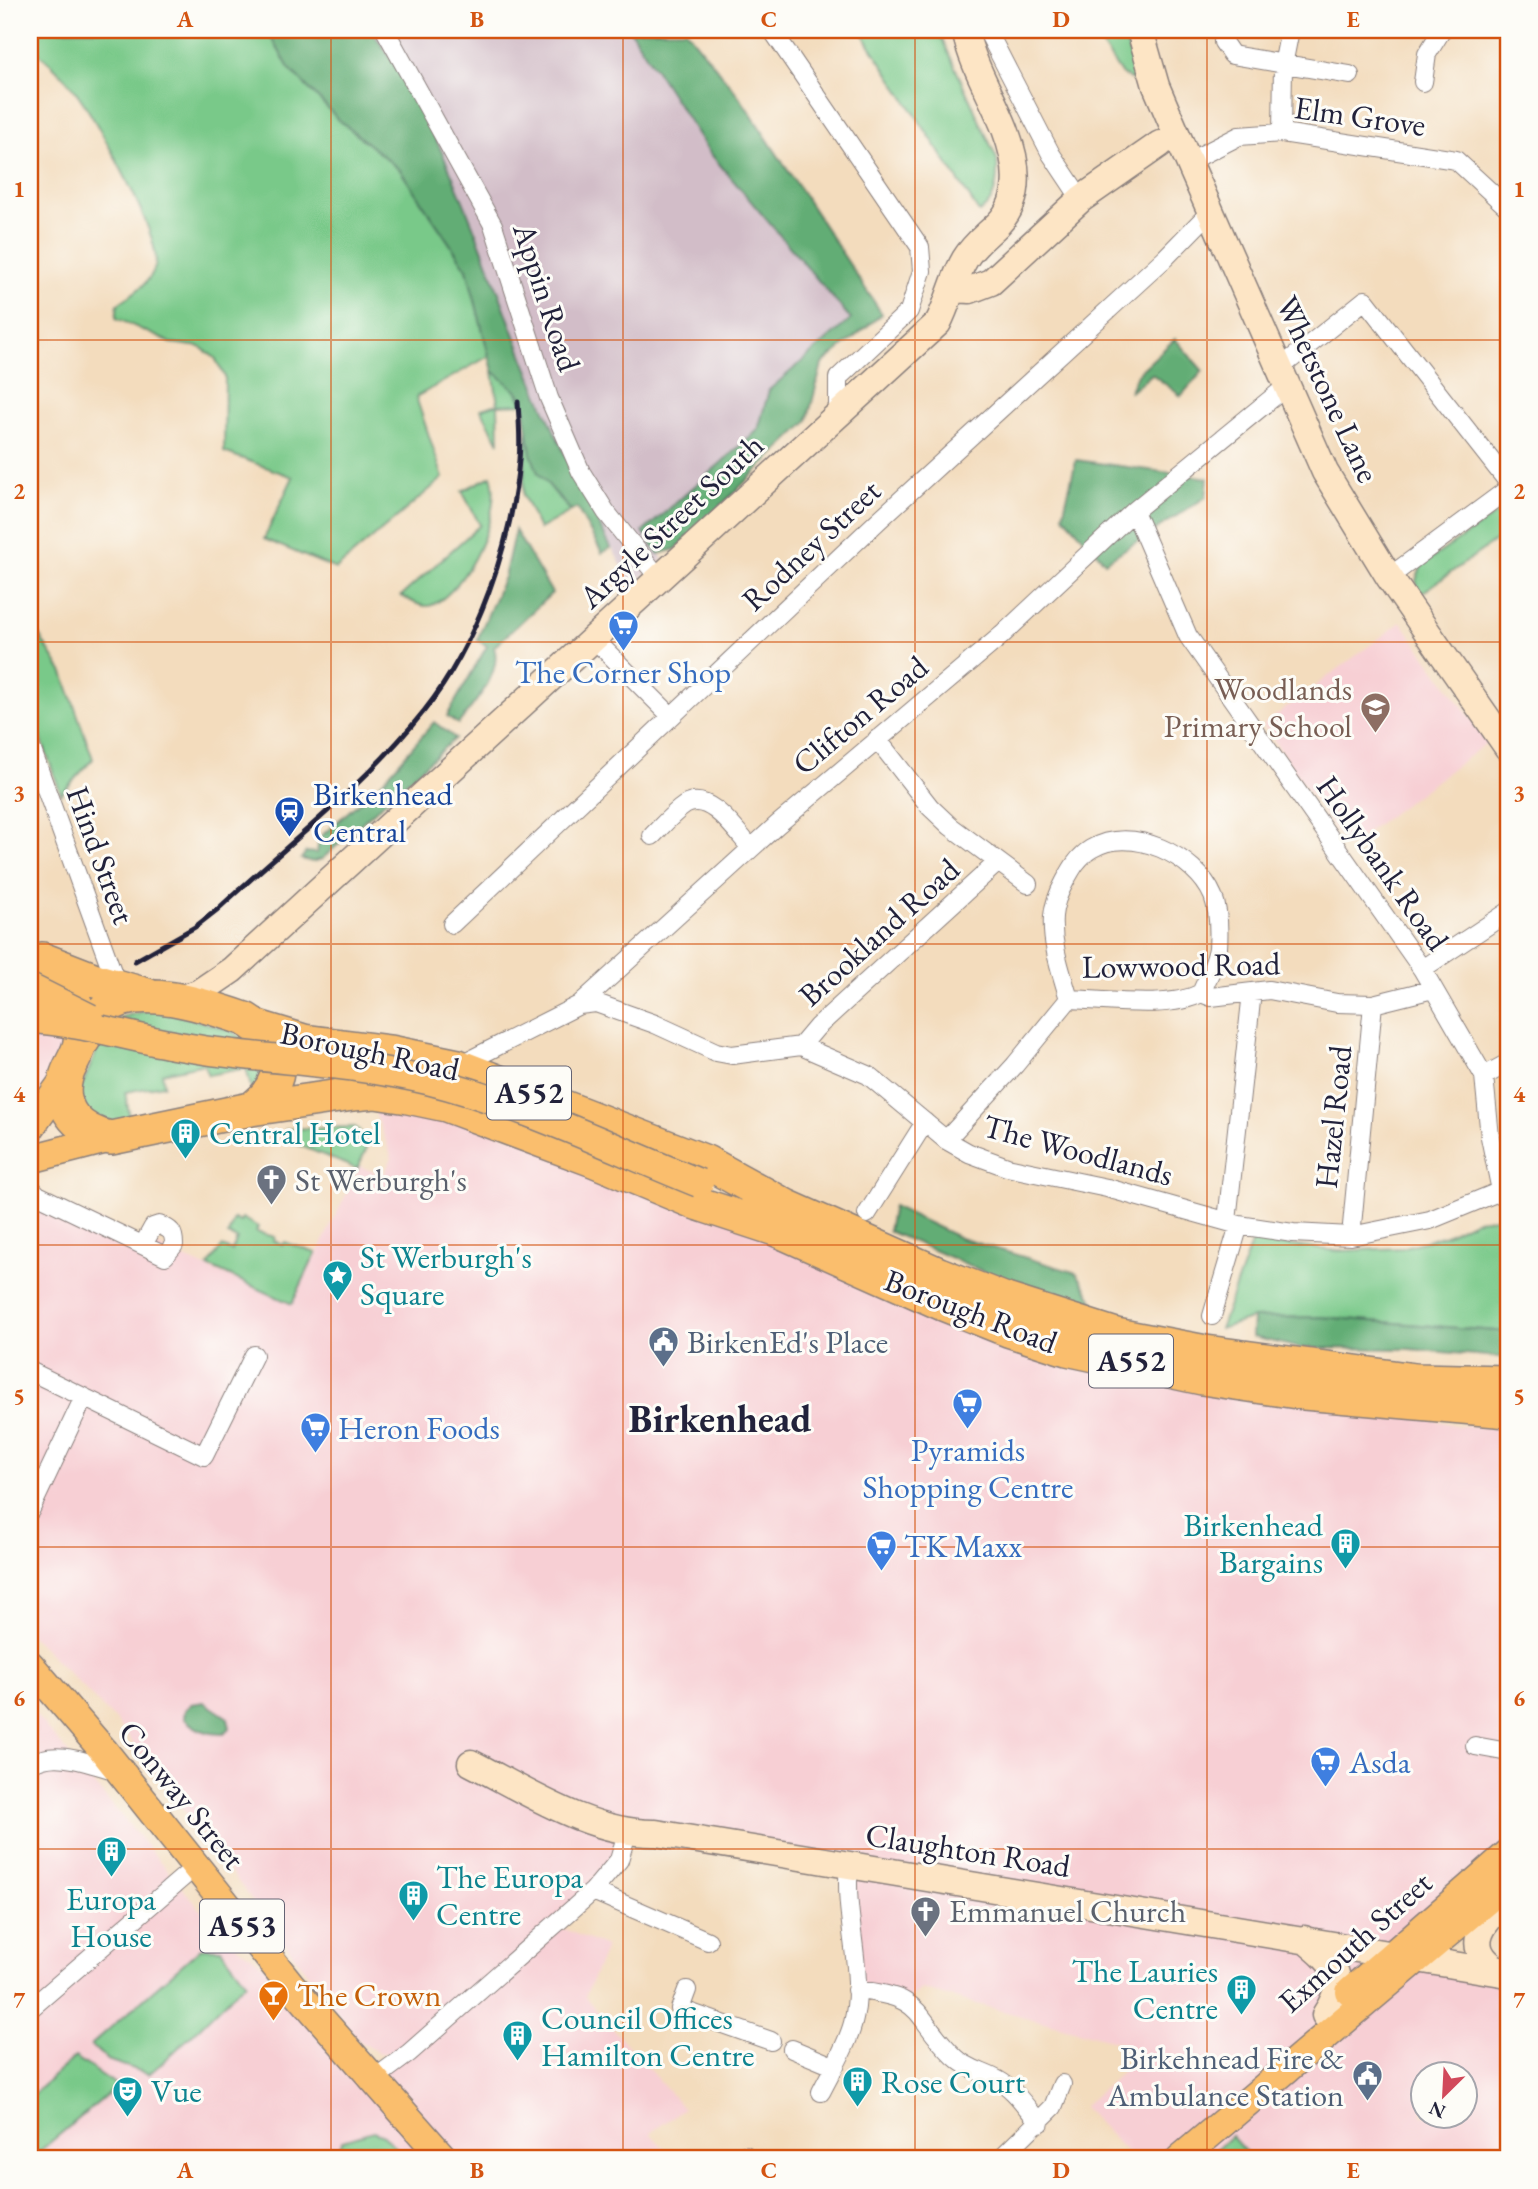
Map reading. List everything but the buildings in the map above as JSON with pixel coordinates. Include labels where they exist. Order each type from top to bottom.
[{"type":"highway","points":[[30,954],[145,994]]},
{"type":"highway","points":[[30,961],[72,996],[77,1007],[80,1045]]},
{"type":"highway","points":[[111,1138],[83,1129],[72,1116],[65,1099],[65,1079],[80,1045],[105,1009],[129,997],[145,994]]},
{"type":"highway","name":"A552","points":[[145,994],[246,1021]]},
{"type":"highway","points":[[246,1021],[275,1046],[278,1073],[262,1097]]},
{"type":"highway","name":"Borough Road","points":[[246,1021],[304,1041],[390,1052],[458,1066],[662,1143],[706,1161],[781,1217],[943,1304],[1008,1330],[1067,1349],[1202,1378],[1304,1394],[1508,1411]]},
{"type":"highway","name":"Borough Road","points":[[111,1138],[262,1097],[375,1092],[456,1109],[593,1160],[696,1203],[781,1217]]},
{"type":"highway","name":"A552","points":[[781,1217],[983,1292],[1116,1335],[1231,1356],[1415,1381],[1508,1382]]},
{"type":"main road","name":"Argyle Street South","points":[[145,994],[198,993],[232,970],[928,333],[948,305],[952,289],[974,244],[998,224],[1011,207],[1016,187],[1016,165],[1005,129],[982,82],[965,30]]},
{"type":"main road","name":"Whetstone Lane","points":[[1140,30],[1156,86],[1325,472],[1390,577],[1508,748]]},
{"type":"main road","points":[[952,289],[970,290],[991,282],[1081,199],[1160,144]]},
{"type":"main road","points":[[232,970],[227,1000],[246,1021]]},
{"type":"main road","name":"Borough Road","points":[[30,988],[85,1016],[143,1038]]},
{"type":"main road","name":"Borough Road","points":[[30,1019],[55,1021],[220,1053],[378,1071],[425,1080],[477,1094],[781,1217]]},
{"type":"main road","points":[[30,1128],[65,1079]]},
{"type":"main road","points":[[30,1159],[111,1138]]},
{"type":"main road","name":"Conway Street","points":[[30,1665],[121,1772],[195,1867],[444,2159]]},
{"type":"main road","name":"Claughton Road","points":[[471,1763],[573,1814],[627,1833],[656,1833],[1507,1974]]},
{"type":"main road","name":"Exmouth Street","points":[[1180,2159],[1405,1956],[1508,1854]]},
{"type":"main road","name":"Exmouth Street","points":[[1226,2119],[1279,2058],[1325,2015],[1508,1882]]},
{"type":"main road","points":[[1507,1974],[1486,1959],[1479,1939],[1484,1920],[1508,1900]]},
{"type":"main road","points":[[1304,1939],[1334,1966],[1338,1996],[1325,2015]]},
{"type":"street","name":"Appin Road","points":[[386,30],[493,225],[549,398],[581,472],[606,512],[659,578]]},
{"type":"street","points":[[772,30],[920,247],[922,271],[909,311],[838,378],[838,414]]},
{"type":"street","points":[[987,30],[1051,154],[1081,199]]},
{"type":"street","points":[[1224,30],[1223,42],[1232,55],[1350,75]]},
{"type":"street","points":[[1282,133],[1283,65],[1290,30]]},
{"type":"street","points":[[1423,82],[1427,54],[1442,30]]},
{"type":"street","name":"Elm Grove","points":[[1190,162],[1238,136],[1282,133],[1456,160],[1508,208]]},
{"type":"street","name":"Rodney Street","points":[[452,924],[1212,210]]},
{"type":"street","name":"Clifton Road","points":[[458,1066],[579,1005],[751,848],[1002,635],[1365,300],[1508,482]]},
{"type":"street","points":[[1390,577],[1508,489]]},
{"type":"street","name":"Hollybank Road","points":[[1134,512],[1188,636],[1422,969],[1484,1076],[1490,1137],[1505,1189]]},
{"type":"street","points":[[593,638],[671,716]]},
{"type":"street","points":[[877,739],[930,807],[1028,884]]},
{"type":"street","name":"Hind Street","points":[[30,745],[145,994]]},
{"type":"street","points":[[652,836],[687,804],[695,803],[715,809],[751,848]]},
{"type":"street","name":"Lowwood Road","points":[[1119,842],[1142,842],[1170,850],[1189,864],[1213,895],[1219,925],[1218,952],[1202,993],[1194,997],[1155,1002],[1069,999],[1054,948],[1055,900],[1075,861],[1093,847],[1119,842]]},
{"type":"street","name":"Brookland Road","points":[[801,1046],[817,1027],[998,862]]},
{"type":"street","points":[[1422,969],[1508,912]]},
{"type":"street","name":"Lowwood Road","points":[[1202,993],[1211,997],[1289,991],[1337,1003],[1374,1004],[1433,989]]},
{"type":"street","points":[[1212,1316],[1233,1223],[1252,992]]},
{"type":"street","points":[[946,1140],[1015,1065],[1069,999]]},
{"type":"street","points":[[579,1005],[596,1003],[716,1052],[732,1055],[801,1046]]},
{"type":"street","name":"Hazel Road","points":[[1351,1236],[1374,1004]]},
{"type":"street","name":"The Woodlands","points":[[801,1046],[867,1075],[946,1140],[1007,1167],[1107,1188],[1233,1223],[1293,1233],[1351,1236],[1430,1220],[1505,1189]]},
{"type":"street","points":[[1484,1076],[1508,1063]]},
{"type":"street","points":[[867,1214],[925,1122]]},
{"type":"street","points":[[30,1187],[38,1195],[143,1245]]},
{"type":"street","points":[[30,1371],[204,1457],[254,1355]]},
{"type":"street","points":[[30,1511],[84,1397]]},
{"type":"street","points":[[1475,1745],[1508,1752]]},
{"type":"street","points":[[30,1765],[40,1758],[64,1757],[121,1772]]},
{"type":"street","points":[[374,2079],[410,2053],[593,1891],[619,1860],[627,1833]]},
{"type":"street","points":[[821,2092],[853,2023],[856,1990],[846,1892],[849,1865]]},
{"type":"street","points":[[30,2010],[195,1867]]},
{"type":"street","points":[[593,1891],[708,1941]]},
{"type":"street","points":[[687,1990],[680,2009],[771,2041]]},
{"type":"street","points":[[856,1990],[885,1993],[902,1998],[914,2006],[955,2057],[1000,2080],[1040,2123]]},
{"type":"street","points":[[792,2049],[833,2067]]},
{"type":"street","points":[[1000,2159],[1040,2123],[1053,2107],[1062,2084]]},
{"type":"shaded area","points":[[371,30],[630,30],[784,236],[852,319],[769,390],[759,430],[643,532],[663,559],[632,585],[577,483],[517,343],[477,233],[436,142],[390,55]]},
{"type":"shaded area","name":"Woodlands Primary School","points":[[1401,622],[1488,742],[1347,847],[1263,725]]},
{"type":"shaded area","points":[[30,1029],[73,1033],[30,1128]]},
{"type":"shaded area","points":[[372,1104],[414,1107],[1418,1416],[1459,1426],[1508,1427],[1508,1840],[1405,1955],[1508,1974],[1508,2159],[1133,2159],[1083,2107],[1137,2058],[1125,2044],[921,1989],[899,2009],[856,1990],[849,1865],[627,1833],[619,1860],[555,1925],[606,1947],[585,1997],[684,2109],[650,2133],[674,2159],[30,2159],[30,1708],[223,1936],[290,1984],[373,2079],[393,2054],[379,2053],[359,2041],[116,1721],[30,1634],[30,1187],[38,1195],[292,1304],[360,1166],[383,1176],[392,1158]]},
{"type":"green space","points":[[30,30],[267,30],[289,68],[338,119],[400,170],[467,269],[489,356],[416,397],[443,478],[336,569],[264,539],[293,477],[224,452],[225,377],[215,358],[200,347],[171,343],[116,318],[118,304],[145,284],[155,267],[155,253],[149,232],[140,207],[100,130],[68,82],[30,46]]},
{"type":"green space","points":[[267,30],[371,30],[395,65],[437,141],[471,220],[538,394],[611,548],[602,553],[577,508],[571,511],[538,473],[531,454],[524,404],[520,394],[493,371],[467,269],[400,170],[338,119],[289,68]]},
{"type":"green space","points":[[630,30],[686,30],[739,96],[882,314],[822,364],[807,422],[676,549],[658,554],[643,532],[758,430],[769,390],[851,319],[709,152]]},
{"type":"green space","points":[[860,30],[938,30],[997,159],[993,196],[985,208],[979,212]]},
{"type":"green space","points":[[1092,30],[1123,30],[1137,82],[1122,75]]},
{"type":"green space","points":[[1175,339],[1203,371],[1181,396],[1152,374],[1129,393],[1137,374]]},
{"type":"green space","points":[[493,371],[512,384],[524,404],[498,405],[499,443],[481,409],[498,404]]},
{"type":"green space","points":[[527,431],[537,465],[555,493],[571,511],[539,529],[523,495]]},
{"type":"green space","points":[[1076,460],[1208,478],[1206,497],[1105,562],[1063,515]]},
{"type":"green space","points":[[491,476],[494,491],[487,528],[469,567],[457,584],[445,597],[428,606],[416,604],[401,596],[480,525],[462,491]]},
{"type":"green space","points":[[1508,506],[1508,532],[1419,595],[1416,580],[1422,565]]},
{"type":"green space","points":[[515,530],[552,593],[494,647],[496,657],[491,678],[458,724],[447,716],[487,646],[477,640],[504,577]]},
{"type":"green space","points":[[30,621],[63,673],[93,759],[61,794],[30,707]]},
{"type":"green space","points":[[434,722],[455,738],[322,859],[312,862],[301,859],[306,852],[317,853],[319,838],[383,781]]},
{"type":"green space","points":[[156,1008],[229,1030],[254,1044],[162,1031],[117,1018]]},
{"type":"green space","points":[[103,1036],[263,1067],[253,1095],[246,1068],[208,1075],[204,1064],[162,1073],[164,1085],[125,1092],[131,1124],[92,1123],[79,1093]]},
{"type":"green space","points":[[355,1127],[360,1131],[366,1150],[357,1169],[284,1139],[286,1129]]},
{"type":"green space","points":[[893,1206],[960,1238],[1077,1273],[1094,1302],[994,1276],[888,1231]]},
{"type":"green space","points":[[1505,1217],[1508,1332],[1321,1317],[1253,1318],[1220,1329],[1252,1241],[1338,1251],[1402,1248],[1446,1235],[1476,1220]]},
{"type":"green space","points":[[242,1218],[258,1227],[256,1232],[275,1237],[274,1241],[316,1253],[292,1304],[208,1266],[222,1247],[232,1251],[237,1239],[228,1235],[234,1219],[240,1222]]},
{"type":"green space","points":[[1321,1317],[1508,1332],[1508,1358],[1409,1349],[1300,1348],[1252,1337],[1253,1318]]},
{"type":"green space","points":[[204,1702],[228,1718],[230,1728],[224,1734],[202,1730],[184,1718],[185,1710],[191,1704]]},
{"type":"green space","points":[[201,1948],[221,1949],[246,1982],[162,2063],[149,2074],[107,2060],[91,2045]]},
{"type":"green space","points":[[75,2057],[118,2086],[30,2159],[30,2097]]},
{"type":"green space","points":[[373,2131],[384,2135],[406,2159],[387,2159],[381,2154],[368,2159],[337,2151],[343,2140]]},
{"type":"green space","points":[[1231,2136],[1252,2159],[1206,2159]]},
{"type":"railway","points":[[135,961],[195,927],[325,814],[401,738],[443,685],[476,624],[489,592],[509,525],[519,460],[518,402]]},
{"type":"place","name":"The Corner Shop","points":[[623,652]]},
{"type":"place","name":"Woodlands Primary School","points":[[1375,734]]},
{"type":"place","name":"Birkenhead Central","points":[[290,839]]},
{"type":"place","name":"Central Hotel","points":[[186,1160]]},
{"type":"place","name":"St Werburgh's","points":[[272,1207]]},
{"type":"place","name":"St Werburgh's Square","points":[[337,1302]]},
{"type":"place","name":"BirkenEd's Place","points":[[664,1369]]},
{"type":"place","name":"Pyramids Shopping Centre","points":[[968,1430]]},
{"type":"place","name":"Heron Foods","points":[[315,1455]]},
{"type":"place","name":"Birkenhead Bargains","points":[[1346,1570]]},
{"type":"place","name":"TK Maxx","points":[[881,1573]]},
{"type":"place","name":"Asda","points":[[1326,1789]]},
{"type":"place","name":"Europa House","points":[[111,1879]]},
{"type":"place","name":"The Europa Centre","points":[[413,1922]]},
{"type":"place","name":"Emmanuel Church","points":[[926,1938]]},
{"type":"place","name":"The Lauries Centre","points":[[1241,2016]]},
{"type":"place","name":"The Crown","points":[[274,2022]]},
{"type":"place","name":"Council Offices Hamilton Centre","points":[[518,2063]]},
{"type":"place","name":"Birkehnead Fire & Ambulance Station","points":[[1367,2103]]},
{"type":"place","name":"Rose Court","points":[[858,2109]]},
{"type":"place","name":"Vue","points":[[128,2118]]},
{"type":"district","name":"Birkenhead","points":[[720,1419]]}]
